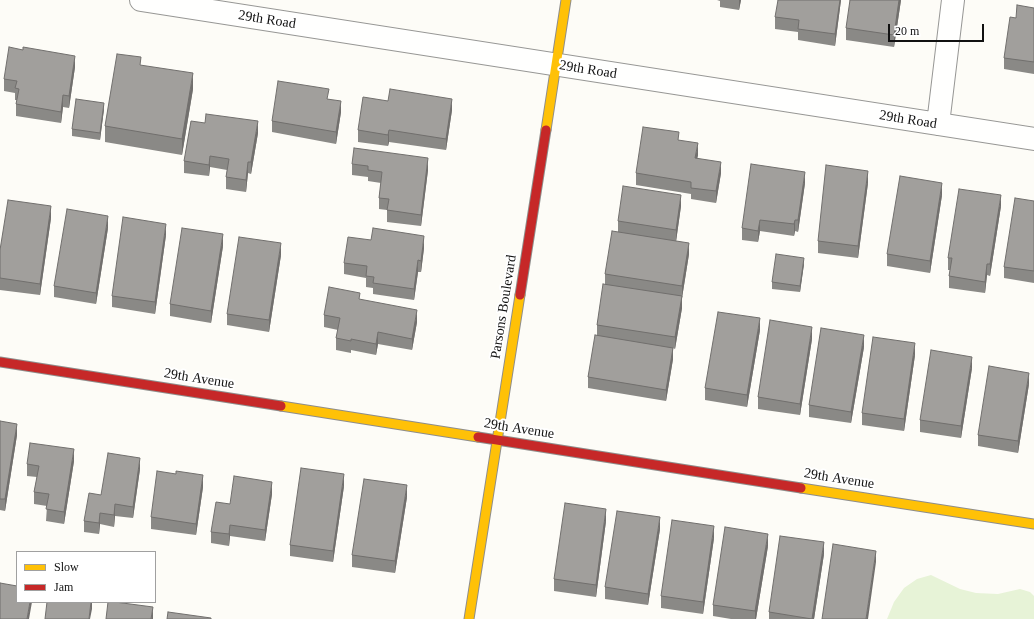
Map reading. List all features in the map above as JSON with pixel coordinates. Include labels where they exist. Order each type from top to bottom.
[{"type":"street","name":"29th Road","points":[[141,0],[173,2],[556,65],[1034,139]]},
{"type":"street","name":"Parsons Boulevard","points":[[469,619],[566,0]]},
{"type":"street","points":[[938,124],[953,0]]},
{"type":"street","name":"29th Avenue","points":[[0,362],[1034,524]]},
{"type":"green space","points":[[931,575],[960,589],[976,593],[998,594],[1020,589],[1030,592],[1034,596],[1034,619],[887,619],[894,602],[904,588],[917,579]]},
{"type":"building","points":[[778,0],[840,0],[835,34],[798,29],[799,20],[775,17]]},
{"type":"building","points":[[850,0],[899,0],[894,35],[846,28]]},
{"type":"building","points":[[1017,5],[1034,8],[1034,62],[1004,58],[1010,17],[1016,18]]},
{"type":"building","points":[[9,47],[23,50],[23,47],[75,56],[69,96],[63,95],[61,112],[16,104],[19,89],[15,88],[17,81],[4,79]]},
{"type":"building","points":[[117,54],[141,57],[140,65],[193,73],[182,139],[105,126]]},
{"type":"building","points":[[278,81],[329,89],[327,99],[341,101],[336,132],[272,121]]},
{"type":"building","points":[[390,89],[452,99],[446,139],[389,130],[388,135],[358,130],[363,97],[388,101]]},
{"type":"building","points":[[76,99],[104,103],[100,133],[72,129]]},
{"type":"building","points":[[206,114],[258,121],[251,162],[248,162],[246,180],[226,177],[229,159],[210,156],[209,165],[184,161],[191,121],[205,123]]},
{"type":"building","points":[[643,127],[679,132],[678,140],[698,143],[695,158],[721,162],[716,191],[691,188],[691,182],[636,173]]},
{"type":"building","points":[[354,148],[428,158],[421,215],[387,210],[389,199],[379,198],[382,172],[368,170],[368,166],[352,164]]},
{"type":"building","points":[[751,164],[805,172],[798,220],[795,220],[794,224],[760,220],[758,231],[742,228]]},
{"type":"building","points":[[826,165],[868,171],[858,246],[818,241]]},
{"type":"building","points":[[900,176],[942,183],[930,261],[887,254]]},
{"type":"building","points":[[623,186],[681,195],[676,230],[618,221]]},
{"type":"building","points":[[959,189],[1001,195],[990,264],[987,264],[985,282],[949,276],[952,258],[948,258]]},
{"type":"building","points":[[1015,198],[1034,201],[1034,271],[1004,267]]},
{"type":"building","points":[[8,200],[51,206],[40,284],[0,278],[0,250]]},
{"type":"building","points":[[67,209],[108,216],[96,293],[54,286]]},
{"type":"building","points":[[123,217],[166,224],[155,302],[112,296]]},
{"type":"building","points":[[182,228],[223,234],[211,311],[170,304]]},
{"type":"building","points":[[373,228],[424,236],[421,261],[418,260],[414,289],[373,283],[374,277],[366,276],[367,266],[344,263],[348,237],[371,240]]},
{"type":"building","points":[[612,231],[689,243],[682,286],[605,274]]},
{"type":"building","points":[[239,237],[281,243],[269,320],[227,314]]},
{"type":"building","points":[[776,254],[804,258],[800,286],[772,282]]},
{"type":"building","points":[[603,284],[682,296],[675,337],[597,325]]},
{"type":"building","points":[[329,287],[360,293],[359,299],[417,310],[412,339],[378,332],[376,344],[351,339],[351,341],[336,338],[340,318],[324,315]]},
{"type":"building","points":[[718,312],[760,318],[747,395],[705,388]]},
{"type":"building","points":[[770,320],[812,327],[800,404],[758,397]]},
{"type":"building","points":[[821,328],[864,335],[851,412],[809,405]]},
{"type":"building","points":[[595,335],[673,348],[666,390],[588,377]]},
{"type":"building","points":[[873,337],[915,343],[904,419],[862,413]]},
{"type":"building","points":[[931,350],[972,357],[961,426],[920,420]]},
{"type":"building","points":[[989,366],[1029,373],[1018,441],[978,435]]},
{"type":"building","points":[[0,421],[17,424],[5,499],[0,499]]},
{"type":"building","points":[[30,443],[74,449],[64,512],[46,509],[49,494],[34,492],[39,466],[27,464]]},
{"type":"building","points":[[108,453],[140,458],[133,507],[115,504],[114,515],[100,513],[99,523],[84,521],[89,493],[101,495]]},
{"type":"building","points":[[301,468],[344,474],[333,551],[290,545]]},
{"type":"building","points":[[157,471],[176,474],[176,471],[203,475],[196,524],[151,517]]},
{"type":"building","points":[[234,476],[272,482],[265,530],[230,525],[229,534],[211,532],[216,502],[230,504]]},
{"type":"building","points":[[364,479],[407,485],[395,561],[352,555]]},
{"type":"building","points":[[565,503],[606,509],[596,585],[554,579]]},
{"type":"building","points":[[617,511],[660,517],[648,594],[605,587]]},
{"type":"building","points":[[672,520],[714,526],[703,602],[661,596]]},
{"type":"building","points":[[725,527],[768,534],[755,611],[713,605]]},
{"type":"building","points":[[780,536],[824,542],[812,619],[769,612]]},
{"type":"building","points":[[833,544],[876,551],[866,619],[822,619]]},
{"type":"building","points":[[0,583],[16,586],[16,603],[30,603],[27,619],[0,619]]},
{"type":"building","points":[[47,603],[91,603],[89,619],[45,619]]},
{"type":"building","points":[[108,603],[123,603],[153,607],[151,619],[106,619]]},
{"type":"building","points":[[168,612],[211,618],[211,619],[167,619]]},
{"type":"traffic: slow","points":[[546,130],[566,0]]},
{"type":"traffic: slow","points":[[469,619],[520,295]]},
{"type":"traffic: slow","points":[[281,406],[478,437]]},
{"type":"traffic: slow","points":[[801,488],[1034,524]]},
{"type":"traffic: jam","points":[[520,295],[546,130]]},
{"type":"traffic: jam","points":[[0,362],[281,406]]},
{"type":"traffic: jam","points":[[478,437],[801,488]]}]
